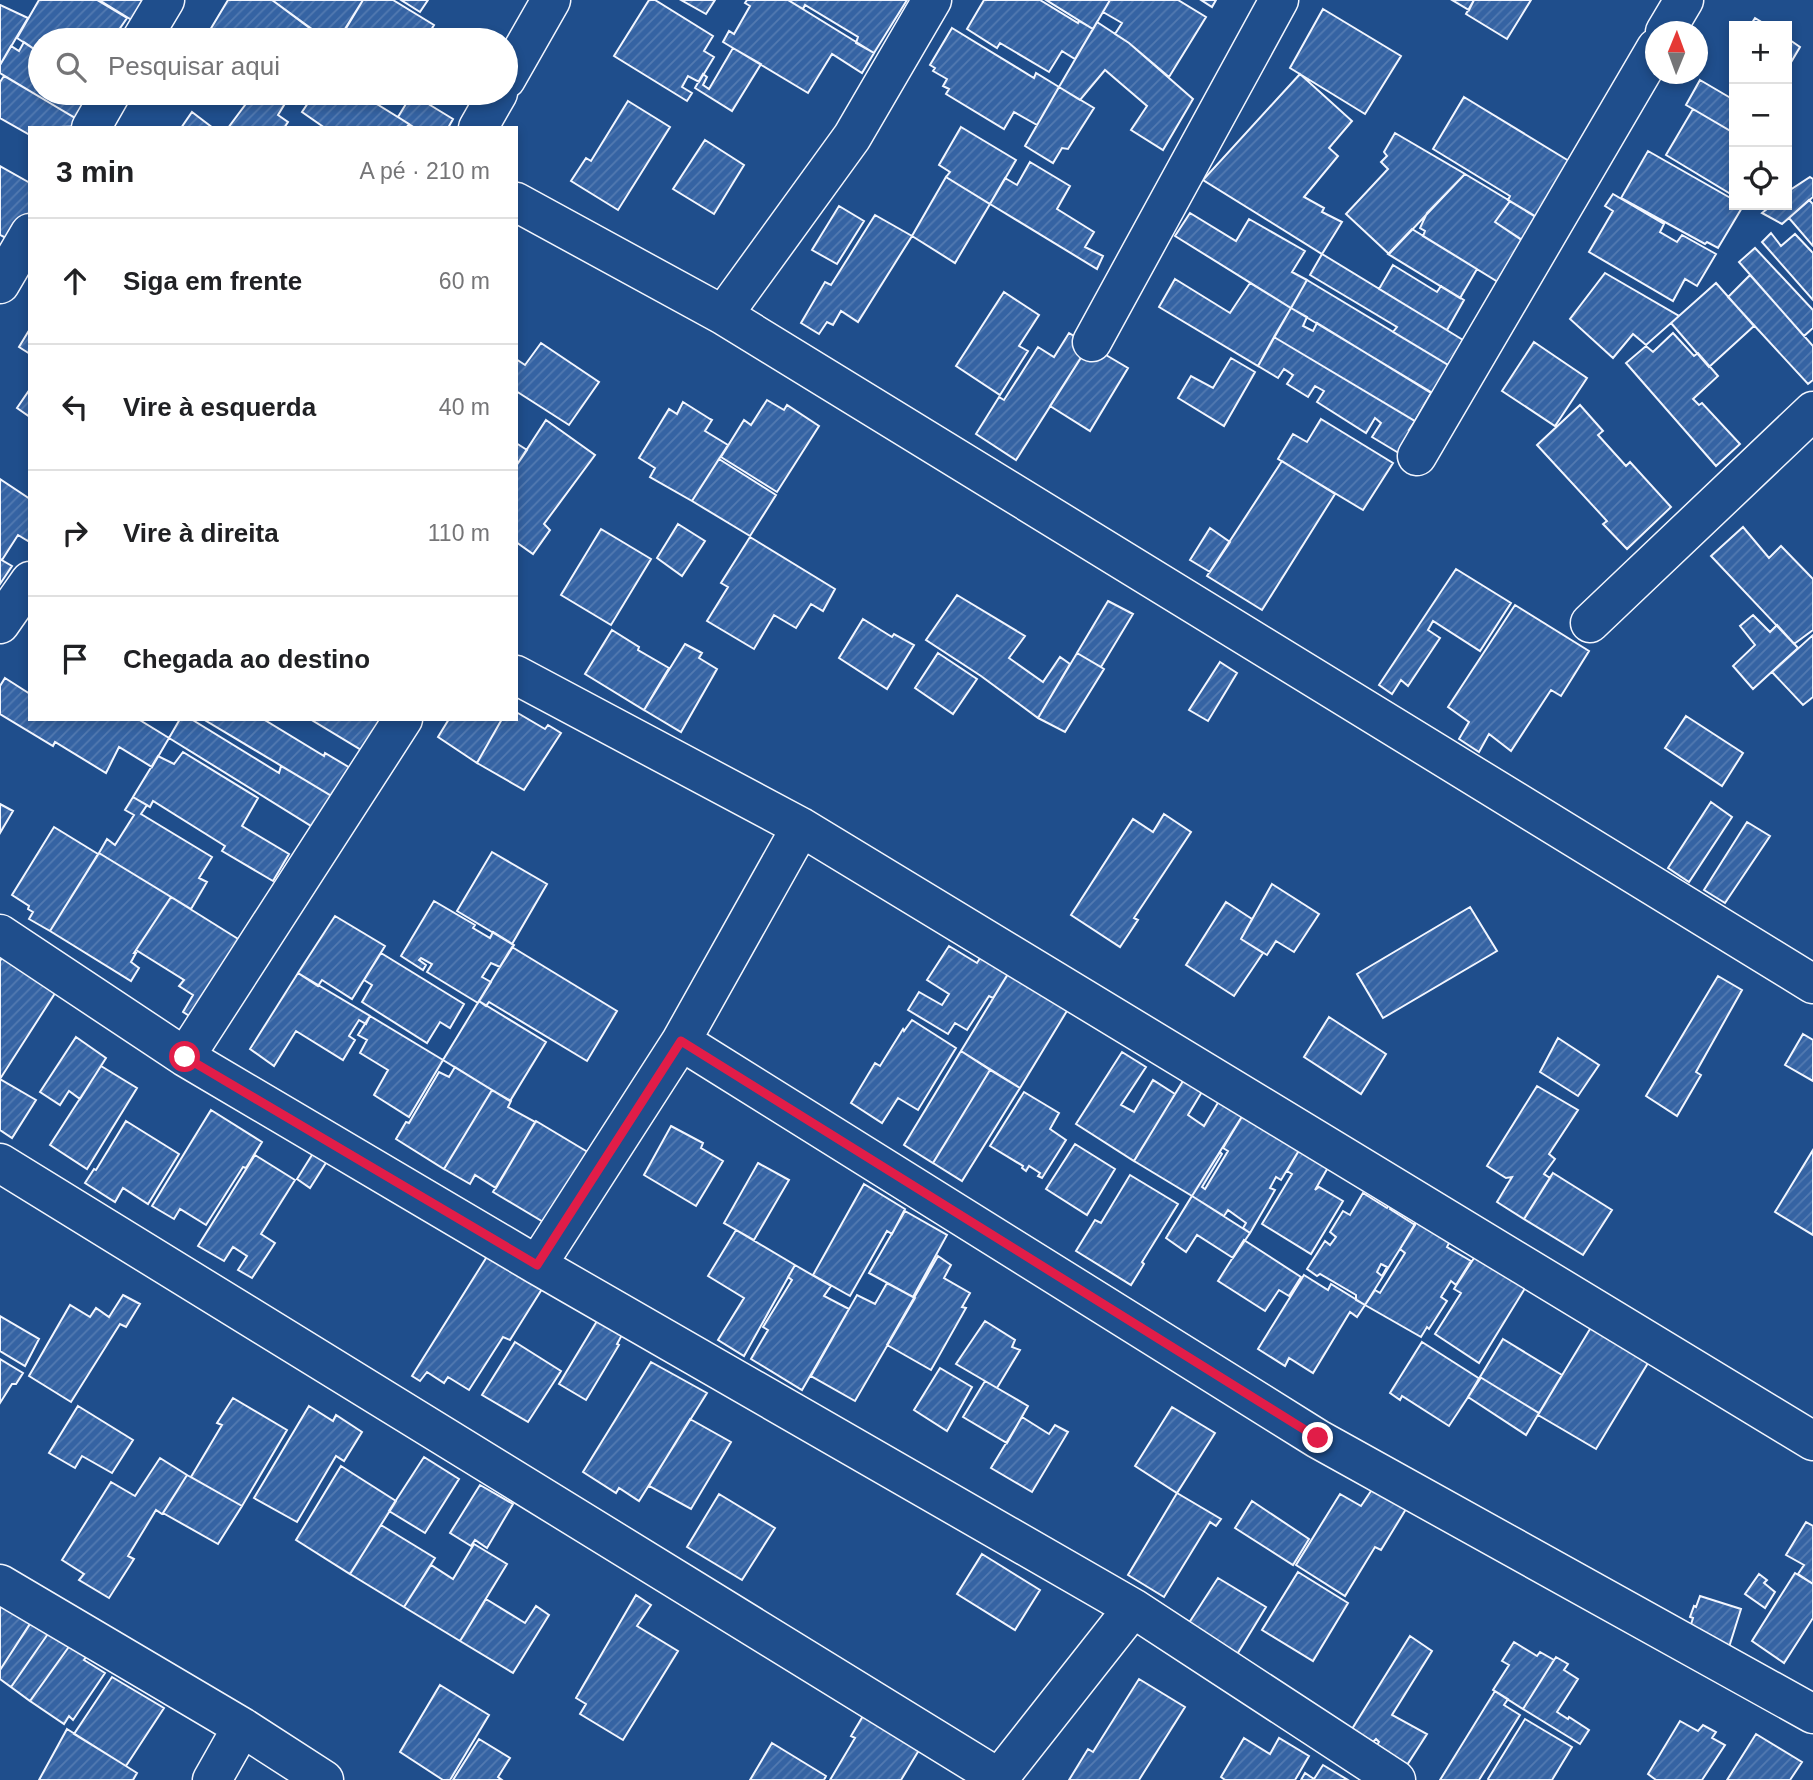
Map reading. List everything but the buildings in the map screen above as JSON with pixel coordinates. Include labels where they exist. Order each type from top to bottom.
[{"type":"street","points":[[148,28],[165,0]]},
{"type":"street","points":[[518,58],[551,0]]},
{"type":"street","points":[[723,315],[852,137],[932,0]]},
{"type":"street","points":[[1092,342],[1279,0]]},
{"type":"street","points":[[1672,21],[1684,0]]},
{"type":"street","points":[[1417,456],[1645,67]]},
{"type":"street","points":[[92,126],[104,105]]},
{"type":"street","points":[[479,126],[491,105]]},
{"type":"street","points":[[518,203],[723,315],[1813,984]]},
{"type":"street","points":[[0,284],[28,236]]},
{"type":"street","points":[[1590,623],[1813,411]]},
{"type":"street","points":[[0,624],[28,584]]},
{"type":"street","points":[[518,676],[801,827],[1813,1441]]},
{"type":"street","points":[[185,1057],[402,721]]},
{"type":"street","points":[[537,1265],[681,1041],[801,827]]},
{"type":"street","points":[[0,934],[185,1057],[537,1265],[1133,1608],[1396,1780]]},
{"type":"street","points":[[681,1041],[1318,1438],[1813,1714]]},
{"type":"street","points":[[0,1163],[1001,1779],[1133,1608]]},
{"type":"street","points":[[0,1584],[242,1727],[324,1780]]},
{"type":"street","points":[[212,1780],[242,1727]]},
{"type":"route","points":[[185,1057],[537,1265],[681,1041],[1318,1438]]}]
